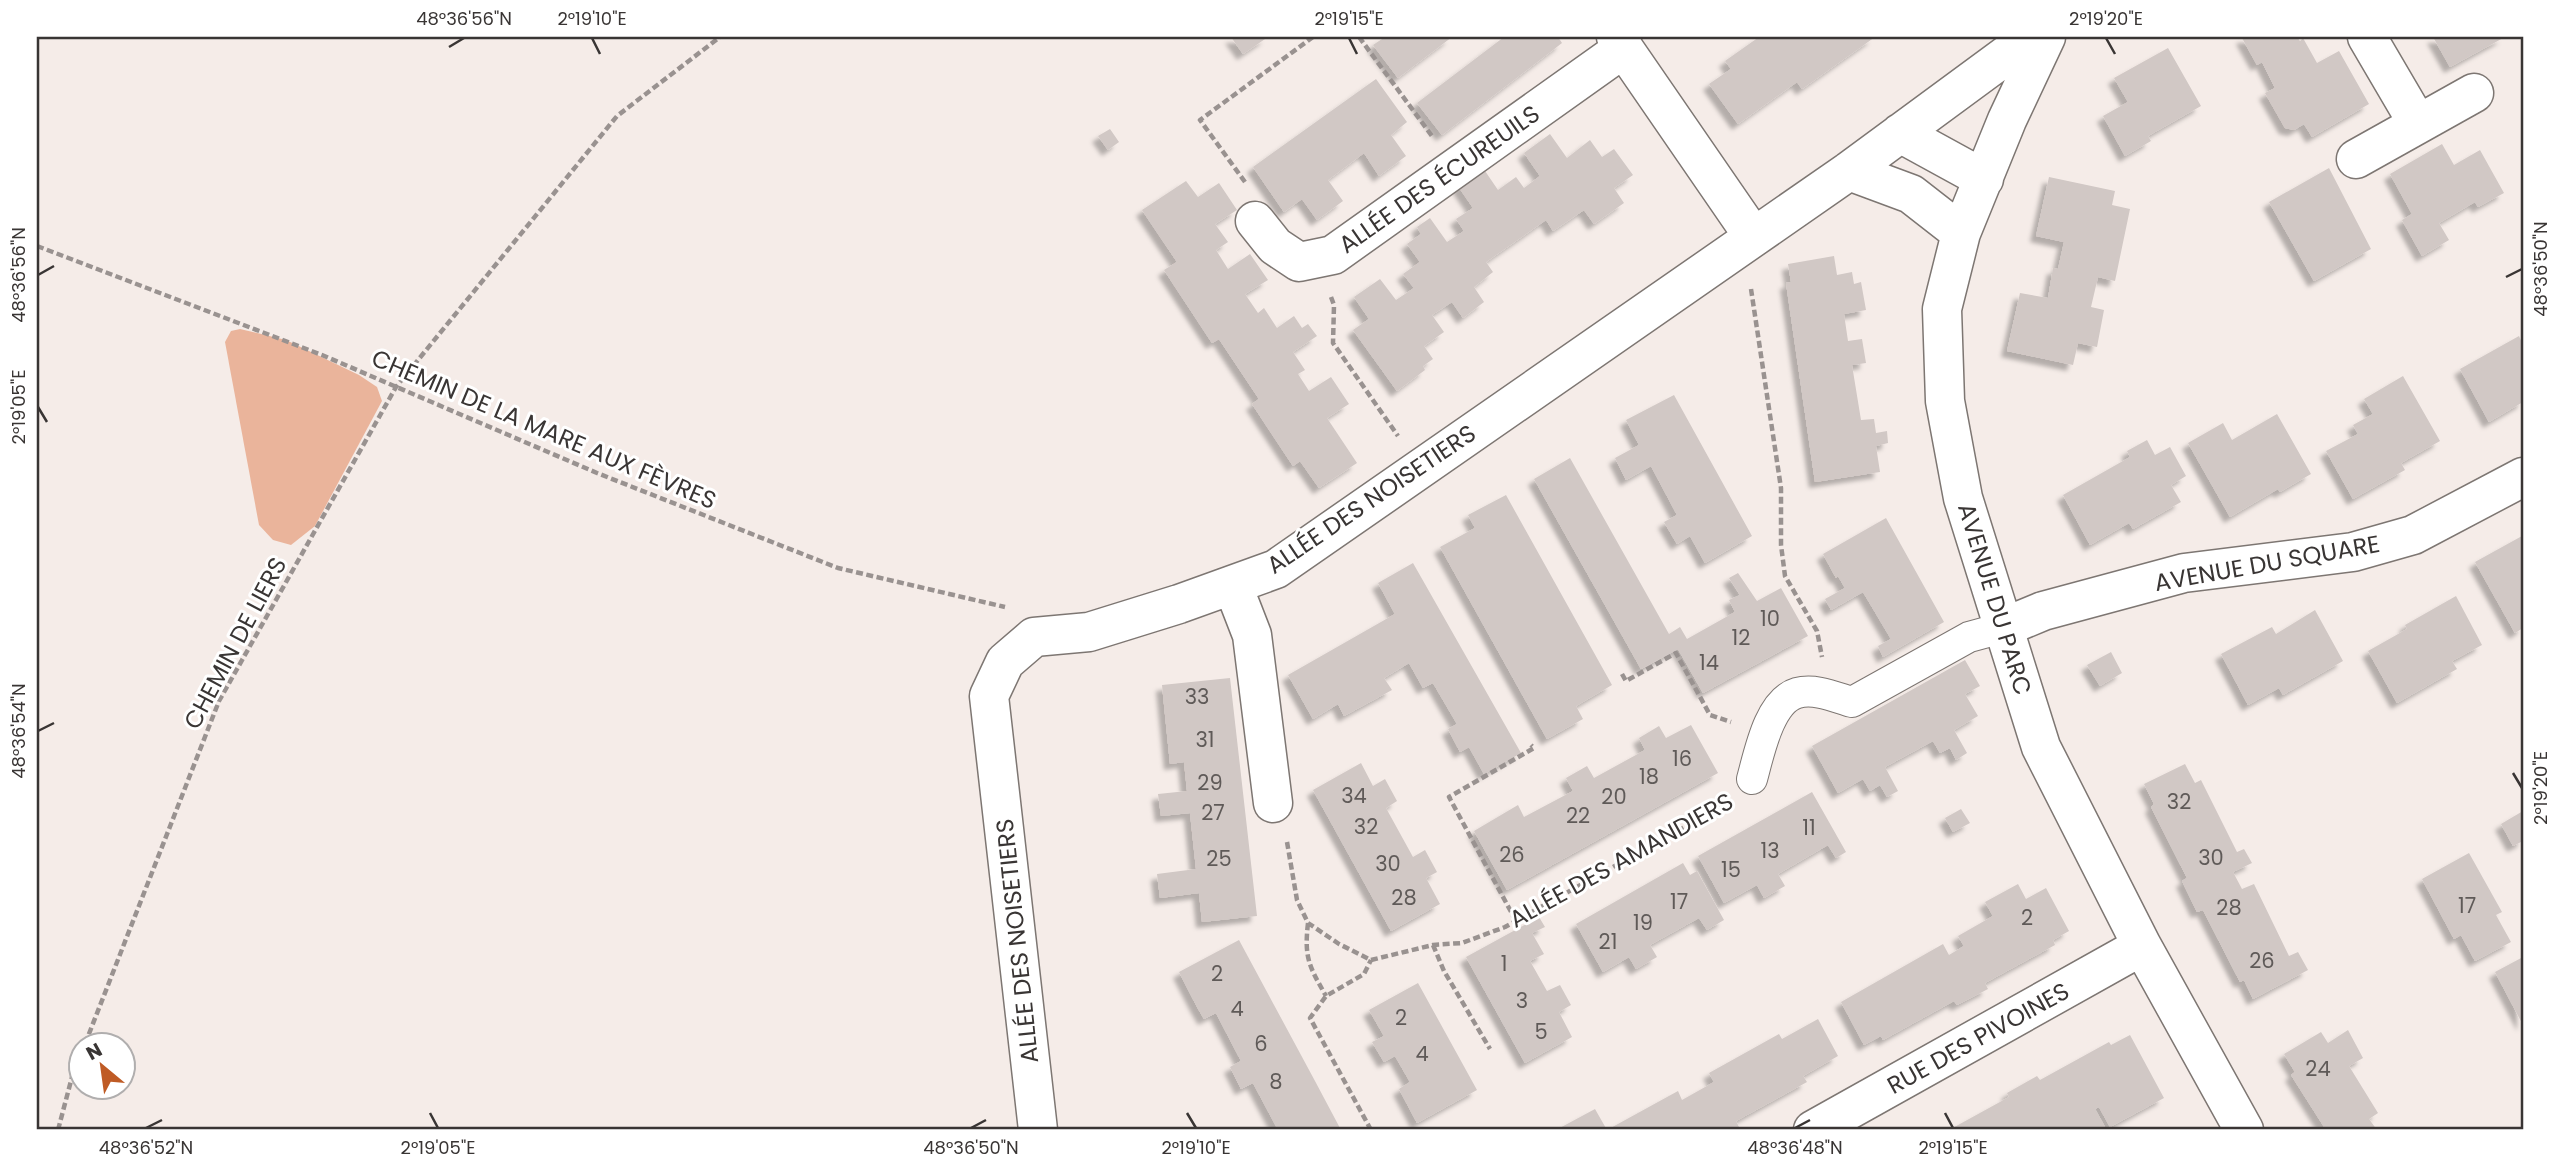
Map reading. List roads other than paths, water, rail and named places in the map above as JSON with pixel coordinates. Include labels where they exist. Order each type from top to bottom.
[{"type":"street","name":"ALLÉE DES NOISETIERS","points":[[1038,1130],[989,696],[1005,662],[1034,637],[1089,632],[1233,586],[1276,569],[1849,171],[2031,37]]},
{"type":"street","name":"AVENUE DU PARC","points":[[2046,37],[1961,233],[1942,309],[1945,401],[1963,498],[2041,747],[2142,946],[2244,1130]]},
{"type":"street","points":[[2367,37],[2418,124]]},
{"type":"street","points":[[1620,43],[1741,244]]},
{"type":"street","name":"ALLÉE DES ÉCUREUILS","points":[[1255,221],[1275,246],[1299,262],[1333,255],[1456,168],[1620,43]]},
{"type":"street","points":[[2356,159],[2474,93]]},
{"type":"street","points":[[1900,133],[1984,179]]},
{"type":"street","points":[[1849,171],[1911,194],[1961,233]]},
{"type":"street","name":"AVENUE DU SQUARE","points":[[2002,628],[2043,611],[2184,573],[2353,552],[2413,535],[2523,477]]},
{"type":"street","points":[[1233,586],[1252,635],[1273,803]]},
{"type":"street","name":"ALLÉE DES AMANDIERS","points":[[1752,779],[1765,733],[1777,709],[1796,693],[1820,692],[1852,702],[1969,637],[2002,628]]},
{"type":"street","name":"RUE DES PIVOINES","points":[[1813,1130],[1864,1118],[2142,946]]}]
